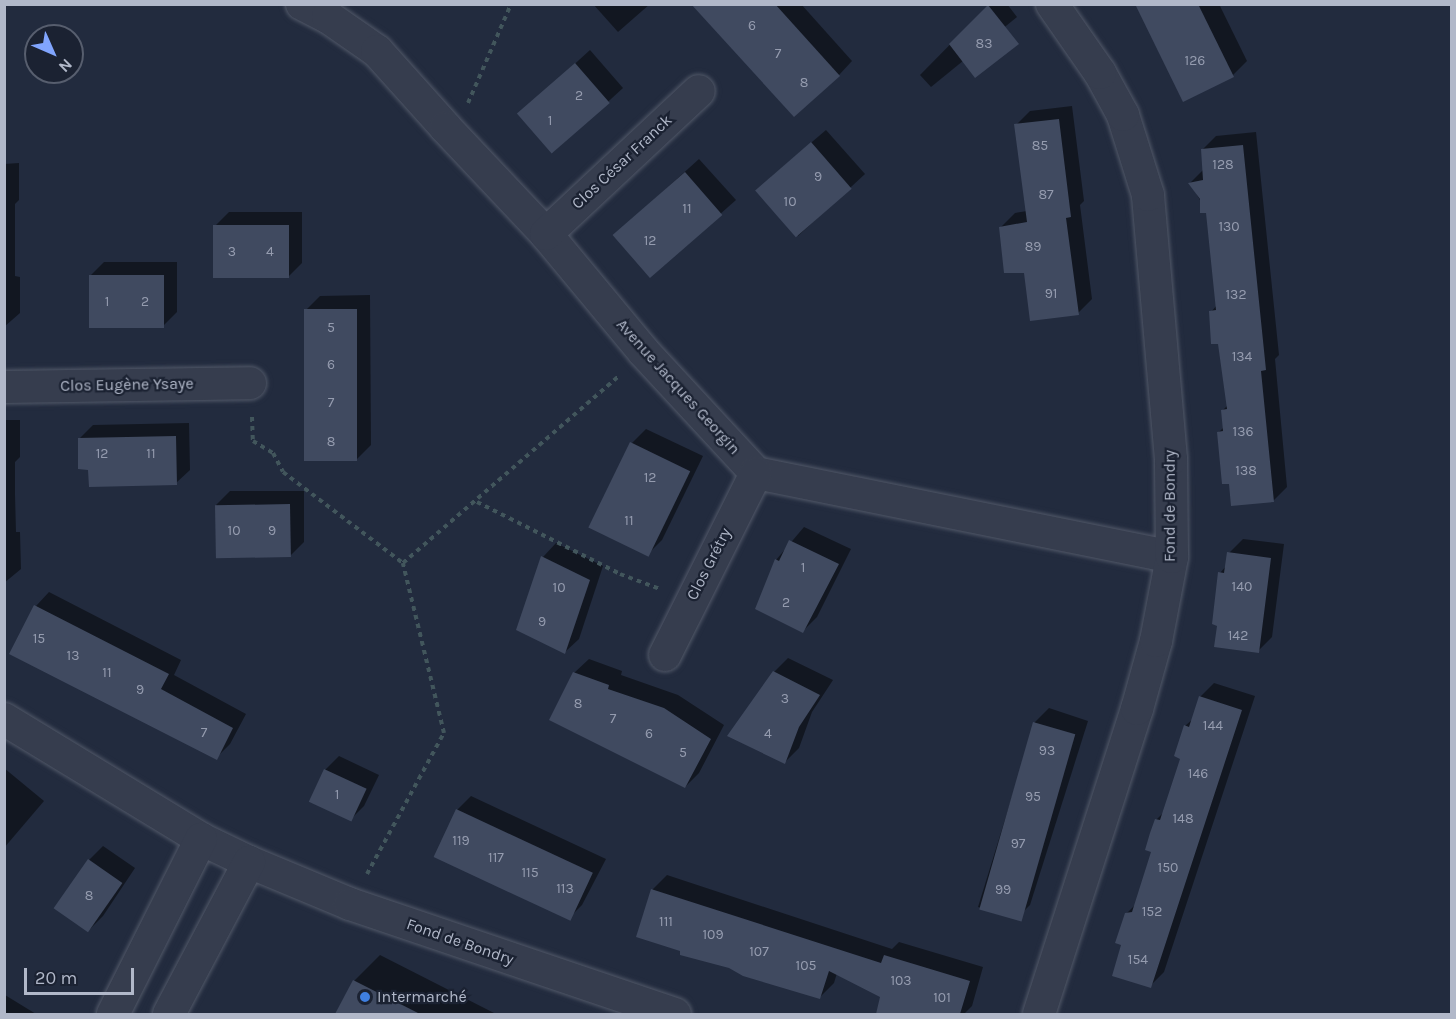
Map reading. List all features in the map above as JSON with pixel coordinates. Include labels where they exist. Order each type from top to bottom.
[{"type":"street","name":"Avenue Jacques Georgin","points":[[302,4],[328,17],[377,51],[546,234],[644,352],[756,473]]},
{"type":"street","name":"Fond de Bondry","points":[[1040,1014],[1137,709],[1156,641],[1172,557],[1171,459],[1148,195],[1123,115],[1100,73],[1053,4]]},
{"type":"street","name":"Clos César Franck","points":[[546,234],[699,91]]},
{"type":"street","name":"Clos Eugène Ysaye","points":[[4,387],[250,383]]},
{"type":"street","points":[[756,473],[1172,557]]},
{"type":"street","name":"Clos Grétry","points":[[665,655],[756,473]]},
{"type":"street","name":"Fond de Bondry","points":[[4,719],[201,839],[249,862],[350,904],[675,1014]]},
{"type":"street","points":[[113,1014],[201,839]]},
{"type":"street","points":[[169,1014],[249,862]]},
{"type":"path","points":[[446,128],[465,109],[511,4]]},
{"type":"path","points":[[403,563],[477,502],[644,352]]},
{"type":"path","points":[[250,383],[253,441],[273,453],[284,472],[403,563],[444,733],[350,904]]},
{"type":"path","points":[[477,502],[620,574],[690,601]]},
{"type":"building","points":[[691,4],[775,4],[840,76],[794,117]]},
{"type":"building","points":[[1135,4],[1198,4],[1234,77],[1183,102]]},
{"type":"building","points":[[988,5],[1019,44],[975,78],[949,44]]},
{"type":"building","points":[[575,63],[610,103],[552,154],[517,114]]},
{"type":"building","points":[[1059,119],[1071,217],[1066,218],[1079,315],[1030,321],[1024,273],[1004,273],[999,227],[1027,222],[1014,124]]},
{"type":"building","points":[[811,142],[852,189],[796,237],[755,191]]},
{"type":"building","points":[[1243,145],[1266,370],[1261,371],[1274,502],[1231,506],[1229,484],[1222,484],[1217,432],[1223,431],[1221,410],[1227,409],[1218,344],[1211,344],[1209,311],[1216,310],[1206,213],[1200,213],[1200,199],[1188,183],[1203,180],[1201,149]]},
{"type":"building","points":[[685,172],[722,215],[650,278],[613,235]]},
{"type":"building","points":[[213,225],[289,225],[289,278],[213,278]]},
{"type":"building","points":[[89,275],[164,275],[164,328],[89,328]]},
{"type":"building","points":[[304,309],[357,309],[357,461],[304,461]]},
{"type":"building","points":[[176,436],[177,485],[89,487],[88,470],[78,469],[78,438]]},
{"type":"building","points":[[630,442],[690,471],[649,557],[588,527]]},
{"type":"building","points":[[290,504],[291,557],[216,558],[215,505]]},
{"type":"building","points":[[789,540],[839,564],[803,633],[755,609],[775,559],[779,561]]},
{"type":"building","points":[[1227,552],[1271,558],[1259,653],[1214,647],[1217,626],[1212,624],[1218,572],[1224,573]]},
{"type":"building","points":[[541,556],[590,580],[565,654],[516,630]]},
{"type":"building","points":[[34,605],[169,674],[161,689],[233,728],[217,760],[9,654]]},
{"type":"building","points":[[773,671],[820,695],[799,727],[785,764],[727,736]]},
{"type":"building","points":[[573,672],[609,685],[608,689],[664,708],[711,739],[685,788],[549,720]]},
{"type":"building","points":[[1199,696],[1242,710],[1151,988],[1112,976],[1121,945],[1115,943],[1125,913],[1132,912],[1151,852],[1145,850],[1150,833],[1155,819],[1160,820],[1180,759],[1174,756],[1184,725],[1189,727]]},
{"type":"building","points":[[1033,722],[1075,734],[1022,922],[979,909]]},
{"type":"building","points":[[324,769],[367,789],[351,821],[309,802]]},
{"type":"building","points":[[456,809],[593,873],[570,921],[434,857]]},
{"type":"building","points":[[88,859],[122,883],[88,932],[54,908]]},
{"type":"building","points":[[651,889],[881,963],[884,955],[970,981],[960,1014],[876,1014],[880,997],[829,971],[820,999],[743,976],[729,968],[680,955],[680,951],[636,937]]},
{"type":"building","name":"Intermarché","points":[[353,980],[420,1014],[335,1014]]},
{"type":"place","name":"Intermarché","points":[[365,997]]}]
